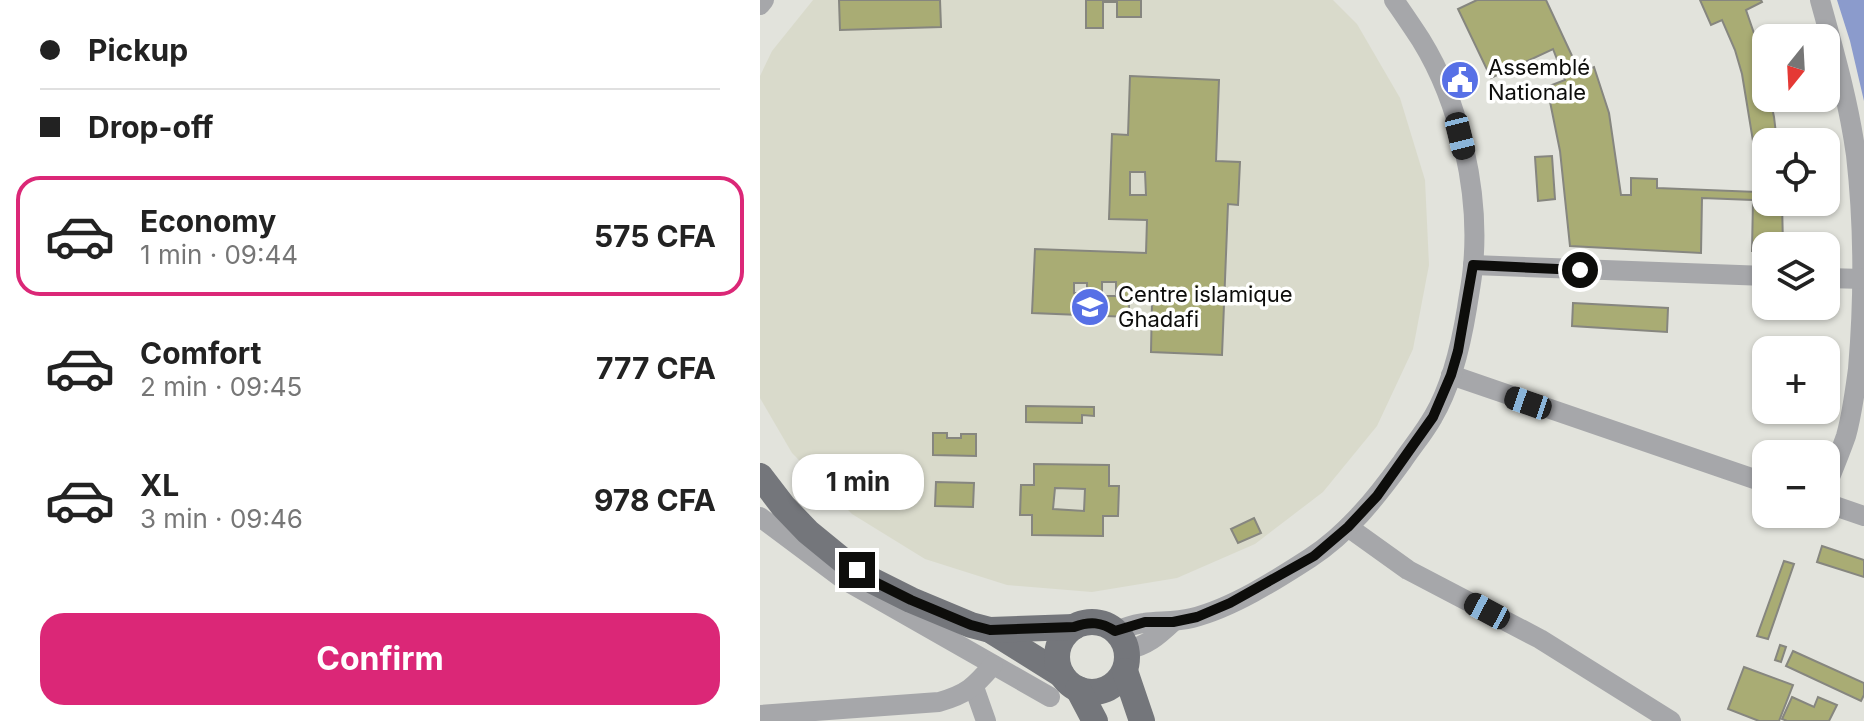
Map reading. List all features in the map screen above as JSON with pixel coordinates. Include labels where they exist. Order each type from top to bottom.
[{"type":"main road","points":[[760,476],[808,532],[862,574],[911,600],[990,630],[1074,627]]},
{"type":"main road","points":[[1063,687],[1057,665],[1059,643],[1065,634],[1084,623],[1106,625],[1122,651],[1142,721]]},
{"type":"main road","points":[[990,630],[1063,687],[1095,721]]},
{"type":"main road","points":[[1063,687],[1089,692],[1110,688],[1118,681],[1122,651]]},
{"type":"street","points":[[760,5],[764,0]]},
{"type":"street","points":[[1122,651],[1141,647],[1173,622],[1197,617],[1230,603],[1314,556],[1348,527],[1377,496],[1433,417],[1451,375],[1466,315],[1473,265],[1470,175],[1446,90],[1422,42],[1394,0]]},
{"type":"street","points":[[1820,0],[1843,84],[1856,154],[1863,221],[1862,341],[1856,387],[1855,436],[1840,462]]},
{"type":"street","points":[[1473,265],[1752,275]]},
{"type":"street","points":[[1840,278],[1864,279]]},
{"type":"street","points":[[1451,375],[1752,478]]},
{"type":"street","points":[[1840,508],[1864,516]]},
{"type":"street","points":[[760,517],[843,579],[993,665],[1063,687]]},
{"type":"street","points":[[1348,527],[1408,570],[1540,639],[1671,721]]},
{"type":"street","points":[[760,715],[939,702],[958,697],[974,687],[993,665]]},
{"type":"street","points":[[974,687],[986,721]]},
{"type":"shaded area","name":"Centre islamique Ghadafi","points":[[813,0],[1333,0],[1357,24],[1400,98],[1425,180],[1429,265],[1413,349],[1377,426],[1323,492],[1255,544],[1177,578],[1092,592],[1007,585],[925,559],[852,514],[792,453],[760,398],[760,76],[772,51]]},
{"type":"water","points":[[1837,0],[1864,0],[1864,101],[1850,41]]},
{"type":"building","points":[[839,0],[940,0],[941,27],[840,30]]},
{"type":"building","points":[[1086,0],[1141,0],[1141,17],[1117,17],[1117,2],[1103,2],[1103,28],[1086,28]]},
{"type":"building","points":[[1477,0],[1546,0],[1580,73],[1594,67],[1609,113],[1621,195],[1631,195],[1631,178],[1657,179],[1657,188],[1752,192],[1752,200],[1702,198],[1701,253],[1570,246],[1560,151],[1547,87],[1565,80],[1553,49],[1491,78],[1458,9]]},
{"type":"building","points":[[1700,0],[1761,0],[1746,10],[1752,27],[1752,112],[1773,112],[1775,128],[1752,128],[1752,135],[1735,50],[1722,20],[1711,25]]},
{"type":"building","points":[[1130,76],[1219,80],[1216,161],[1240,162],[1238,205],[1228,204],[1222,355],[1151,352],[1152,302],[1129,302],[1129,317],[1032,313],[1035,249],[1146,253],[1147,220],[1109,219],[1112,134],[1128,135]],"holes":[[[1130,172],[1145,172],[1146,195],[1130,195]],[[1102,282],[1116,282],[1116,296],[1102,296]],[[1074,283],[1087,283],[1087,293],[1074,293]]]},
{"type":"building","points":[[1552,156],[1555,199],[1538,201],[1535,157]]},
{"type":"building","points":[[1753,216],[1782,216],[1783,232],[1752,232]]},
{"type":"building","points":[[1573,303],[1668,308],[1667,332],[1572,326]]},
{"type":"building","points":[[1026,406],[1094,407],[1094,416],[1082,415],[1082,423],[1026,422]]},
{"type":"building","points":[[933,433],[947,433],[947,438],[976,434],[976,456],[933,455]]},
{"type":"building","points":[[1034,464],[1109,465],[1109,486],[1119,486],[1118,516],[1103,516],[1103,536],[1032,535],[1032,515],[1020,515],[1021,485],[1034,485]],"holes":[[[1055,488],[1085,489],[1084,511],[1053,509]]]},
{"type":"building","points":[[936,482],[974,483],[973,507],[935,506]]},
{"type":"building","points":[[1254,518],[1261,533],[1238,543],[1231,529]]},
{"type":"building","points":[[1822,546],[1864,560],[1864,577],[1817,562]]},
{"type":"building","points":[[1784,561],[1794,564],[1768,639],[1757,636]]},
{"type":"building","points":[[1780,645],[1786,647],[1781,662],[1775,660]]},
{"type":"building","points":[[1793,651],[1864,683],[1861,701],[1786,666]]},
{"type":"building","points":[[1744,667],[1793,685],[1779,721],[1759,721],[1728,709]]},
{"type":"building","points":[[1792,697],[1814,707],[1818,697],[1837,705],[1829,721],[1787,721],[1782,719]]},
{"type":"place","name":"Assemblé Nationale","points":[[1460,80]]},
{"type":"place","name":"Centre islamique Ghadafi","points":[[1090,307]]},
{"type":"route","points":[[857,570],[911,600],[990,630],[1074,627],[1095,622],[1115,631],[1145,622],[1173,622],[1197,617],[1230,603],[1314,556],[1348,527],[1377,496],[1433,417],[1451,375],[1466,315],[1473,265],[1580,270]]}]
